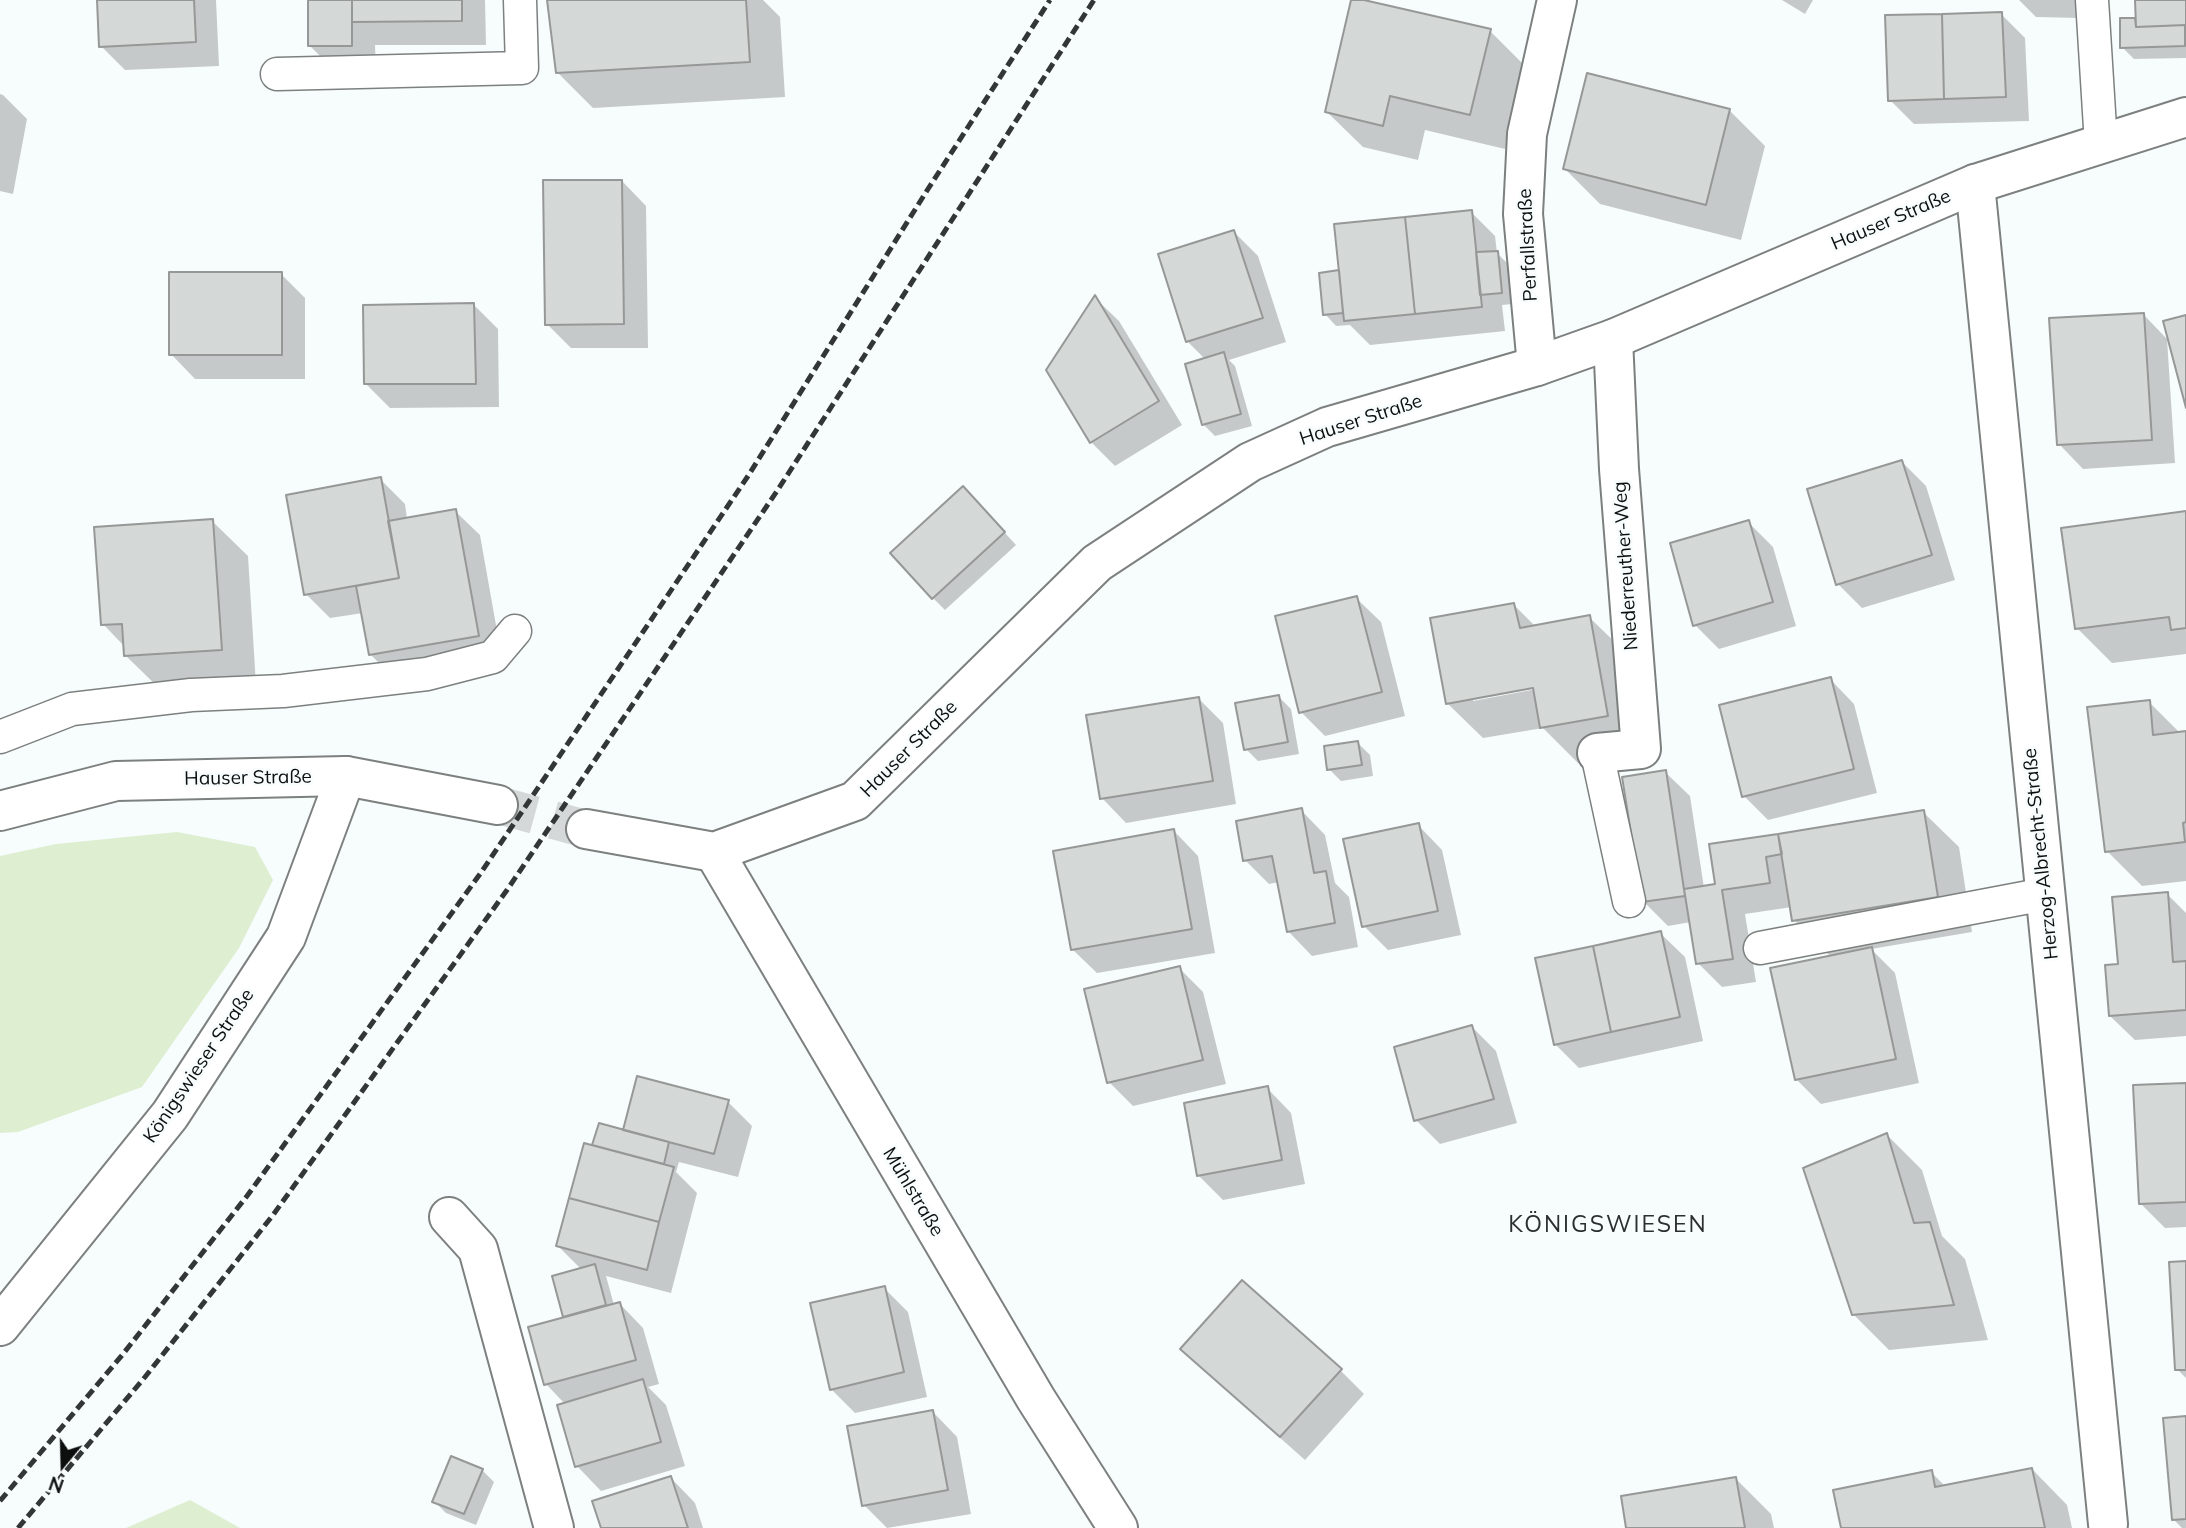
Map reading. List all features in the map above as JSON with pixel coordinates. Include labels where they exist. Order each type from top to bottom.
[{"type":"street","name":"Perfallstraße","points":[[1537,366],[1523,201],[1527,134],[1557,0]]},
{"type":"street","name":"Hauser Straße","points":[[714,852],[855,801],[1097,563],[1250,462],[1327,427],[1537,366],[1613,339],[1975,184],[2186,117]]},
{"type":"street","name":"Herzog-Albrecht-Straße","points":[[1975,184],[2108,1524]]},
{"type":"street","name":"Niederreuther-Weg","points":[[1597,753],[1640,748],[1619,469],[1613,339]]},
{"type":"street","name":"Hauser Straße","points":[[0,811],[116,781],[346,776],[498,806]]},
{"type":"street","name":"Königswieser Straße","points":[[0,1326],[170,1115],[286,937],[346,776]]},
{"type":"street","points":[[586,828],[714,852]]},
{"type":"street","name":"Mühlstraße","points":[[714,852],[1036,1399],[1118,1528]]},
{"type":"street","points":[[449,1217],[478,1249],[554,1528]]},
{"type":"lane","points":[[276,74],[523,68],[520,0]]},
{"type":"lane","points":[[2092,0],[2101,144]]},
{"type":"lane","points":[[0,737],[72,709],[191,695],[283,691],[427,674],[493,657],[515,631]]},
{"type":"lane","points":[[1597,753],[1629,901]]},
{"type":"lane","points":[[1760,947],[2045,894]]},
{"type":"green space","points":[[177,832],[255,847],[273,880],[239,948],[142,1087],[18,1132],[0,1133],[0,856],[56,844]]},
{"type":"green space","points":[[190,1500],[240,1528],[126,1528]]},
{"type":"building","points":[[97,0],[194,0],[196,42],[99,47]]},
{"type":"building","points":[[308,0],[352,0],[352,46],[308,46]]},
{"type":"building","points":[[352,0],[462,0],[462,21],[352,22]]},
{"type":"building","points":[[547,0],[746,0],[750,62],[556,73]]},
{"type":"building","points":[[1351,0],[1364,0],[1491,29],[1470,115],[1390,96],[1383,126],[1325,112]]},
{"type":"building","points":[[2135,0],[2186,0],[2186,25],[2136,27]]},
{"type":"building","points":[[2002,12],[2006,97],[1944,99],[1942,14]]},
{"type":"building","points":[[1942,14],[1944,99],[1888,101],[1885,15]]},
{"type":"building","points":[[2120,18],[2135,18],[2136,27],[2185,25],[2185,46],[2120,48]]},
{"type":"building","points":[[1587,73],[1730,109],[1706,205],[1563,169]]},
{"type":"building","points":[[543,180],[622,180],[624,324],[545,325]]},
{"type":"building","points":[[1472,210],[1482,307],[1415,314],[1405,217]]},
{"type":"building","points":[[1405,217],[1415,314],[1344,321],[1334,224]]},
{"type":"building","points":[[1234,230],[1263,318],[1186,342],[1158,254]]},
{"type":"building","points":[[1498,251],[1502,293],[1480,295],[1476,252]]},
{"type":"building","points":[[1339,270],[1343,313],[1323,315],[1319,273]]},
{"type":"building","points":[[169,272],[282,272],[282,355],[169,355]]},
{"type":"building","points":[[1095,295],[1159,401],[1090,443],[1046,370]]},
{"type":"building","points":[[474,303],[476,384],[364,384],[363,305]]},
{"type":"building","points":[[2144,313],[2152,440],[2057,445],[2049,318]]},
{"type":"building","points":[[2186,315],[2186,408],[2163,321]]},
{"type":"building","points":[[1224,352],[1241,414],[1202,425],[1185,364]]},
{"type":"building","points":[[1902,460],[1932,555],[1836,585],[1807,489]]},
{"type":"building","points":[[381,477],[399,578],[304,595],[286,495]]},
{"type":"building","points":[[963,486],[1005,532],[932,599],[890,553]]},
{"type":"building","points":[[456,509],[479,636],[369,655],[356,586],[399,578],[388,521]]},
{"type":"building","points":[[2186,511],[2186,628],[2171,630],[2169,617],[2075,629],[2061,528]]},
{"type":"building","points":[[213,519],[222,650],[124,656],[122,624],[101,625],[94,527]]},
{"type":"building","points":[[1749,520],[1773,602],[1693,626],[1670,543]]},
{"type":"building","points":[[1357,596],[1382,692],[1299,713],[1275,616]]},
{"type":"building","points":[[1514,603],[1520,628],[1590,615],[1608,716],[1540,728],[1533,688],[1446,704],[1430,618]]},
{"type":"building","points":[[1831,677],[1854,769],[1742,797],[1719,705]]},
{"type":"building","points":[[1279,695],[1288,742],[1244,750],[1235,703]]},
{"type":"building","points":[[1199,697],[1213,781],[1100,799],[1086,715]]},
{"type":"building","points":[[2150,700],[2153,735],[2186,731],[2186,822],[2183,823],[2185,842],[2105,852],[2087,707]]},
{"type":"building","points":[[1358,741],[1362,765],[1327,770],[1324,746]]},
{"type":"building","points":[[1666,770],[1685,896],[1642,902],[1622,777]]},
{"type":"building","points":[[1302,808],[1314,873],[1326,871],[1335,923],[1287,932],[1272,856],[1243,861],[1236,821]]},
{"type":"building","points":[[1924,810],[1938,897],[1792,921],[1778,834]]},
{"type":"building","points":[[1419,823],[1438,911],[1362,927],[1343,839]]},
{"type":"building","points":[[1174,829],[1192,929],[1071,950],[1053,851]]},
{"type":"building","points":[[1778,834],[1782,854],[1766,857],[1770,883],[1722,890],[1733,959],[1696,964],[1684,889],[1715,884],[1709,844]]},
{"type":"building","points":[[2168,892],[2173,962],[2186,961],[2186,1010],[2109,1016],[2105,965],[2118,964],[2112,897]]},
{"type":"building","points":[[1661,931],[1680,1017],[1611,1032],[1593,946]]},
{"type":"building","points":[[1593,946],[1611,1032],[1554,1045],[1535,958]]},
{"type":"building","points":[[1872,947],[1896,1059],[1795,1080],[1770,968]]},
{"type":"building","points":[[1180,966],[1203,1060],[1107,1083],[1084,989]]},
{"type":"building","points":[[1472,1025],[1494,1099],[1414,1121],[1394,1047]]},
{"type":"building","points":[[637,1076],[729,1100],[714,1154],[623,1130]]},
{"type":"building","points":[[2186,1083],[2186,1202],[2139,1204],[2133,1085]]},
{"type":"building","points":[[1268,1086],[1282,1160],[1197,1176],[1184,1103]]},
{"type":"building","points":[[599,1123],[669,1142],[664,1164],[592,1145]]},
{"type":"building","points":[[1887,1133],[1914,1223],[1930,1222],[1954,1305],[1852,1315],[1803,1168]]},
{"type":"building","points":[[584,1143],[674,1167],[659,1222],[569,1198]]},
{"type":"building","points":[[569,1198],[659,1222],[647,1270],[556,1246]]},
{"type":"building","points":[[2186,1261],[2186,1370],[2175,1370],[2169,1262]]},
{"type":"building","points":[[595,1264],[606,1305],[563,1317],[552,1276]]},
{"type":"building","points":[[1242,1280],[1342,1369],[1280,1437],[1180,1349]]},
{"type":"building","points":[[885,1286],[904,1372],[830,1390],[810,1303]]},
{"type":"building","points":[[620,1302],[636,1360],[544,1385],[528,1327]]},
{"type":"building","points":[[643,1379],[661,1442],[575,1467],[557,1405]]},
{"type":"building","points":[[933,1410],[948,1490],[862,1506],[847,1426]]},
{"type":"building","points":[[2186,1416],[2186,1519],[2172,1520],[2163,1418]]},
{"type":"building","points":[[451,1456],[483,1469],[464,1514],[432,1502]]},
{"type":"building","points":[[2032,1468],[2045,1528],[1841,1528],[1833,1490],[1932,1470],[1935,1487]]},
{"type":"building","points":[[671,1476],[688,1528],[601,1528],[592,1501]]},
{"type":"building","points":[[1736,1477],[1745,1528],[1626,1528],[1621,1496]]},
{"type":"tunnel","points":[[498,805],[586,829]]},
{"type":"railway","points":[[0,1501],[123,1354],[247,1196],[480,874],[748,476],[1050,0]]},
{"type":"railway","points":[[18,1528],[145,1377],[273,1215],[507,890],[777,491],[1094,0]]},
{"type":"district","name":"KÖNIGSWIESEN","points":[[1608,1225]]}]
